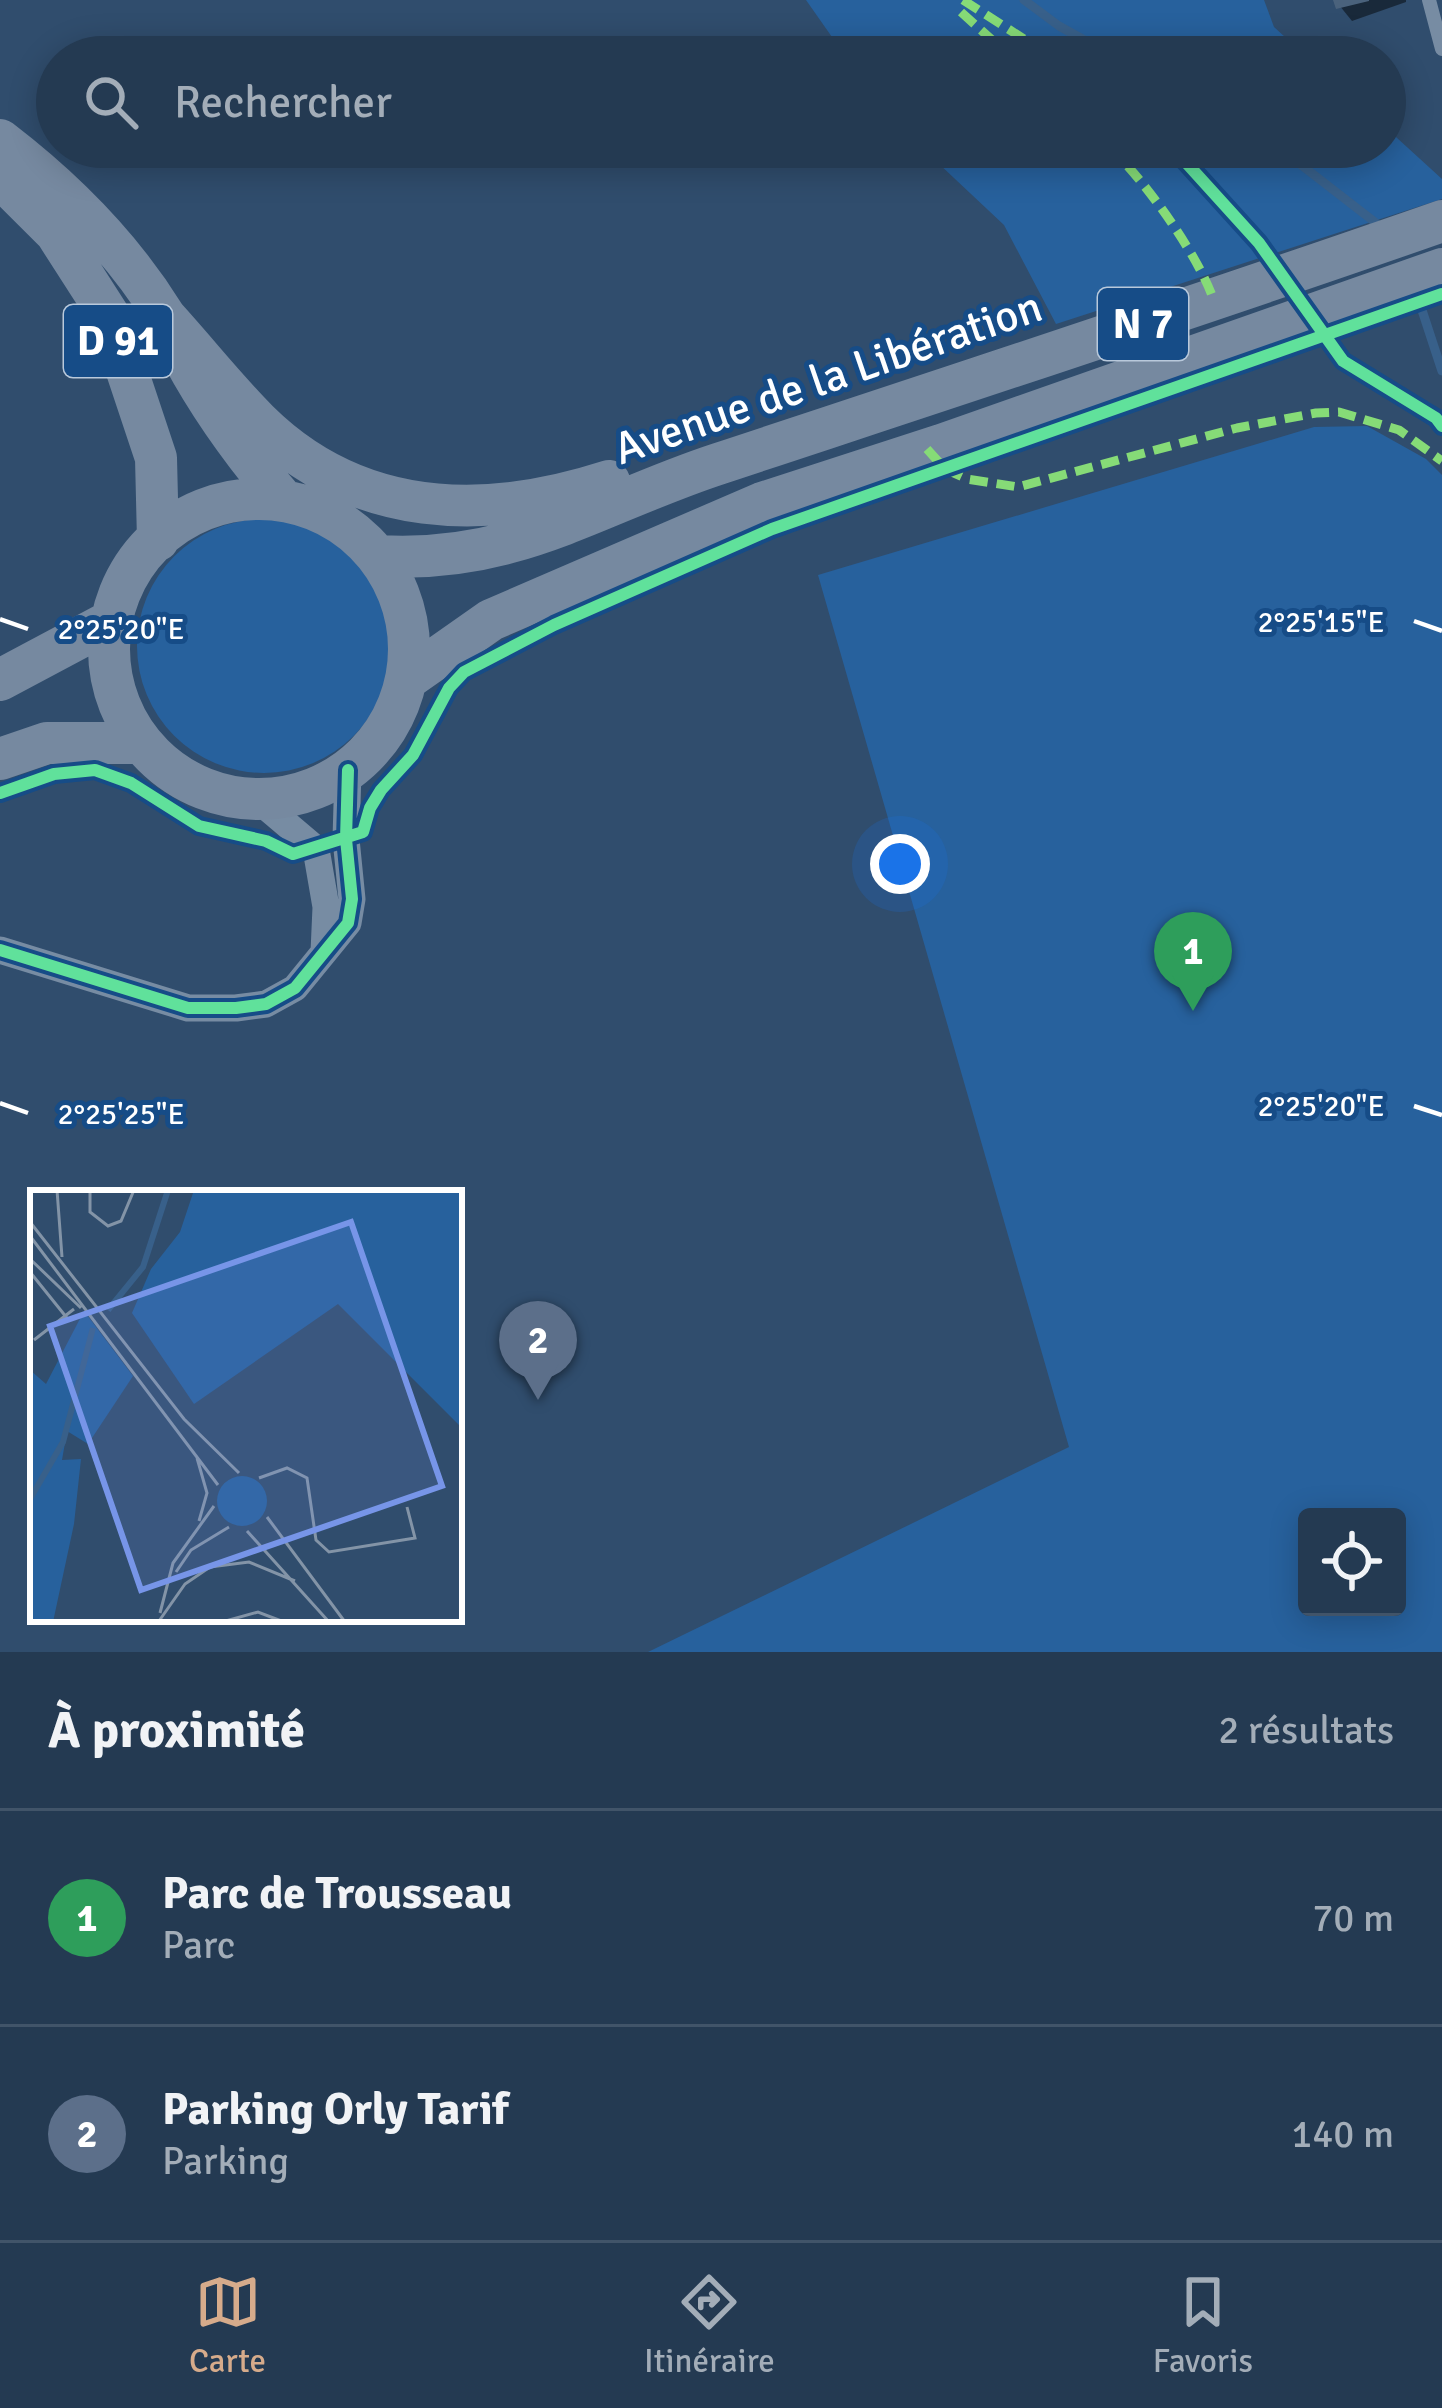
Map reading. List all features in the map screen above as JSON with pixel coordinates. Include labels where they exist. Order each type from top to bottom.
[{"type":"main road","name":"D 91","points":[[0,140],[76,203],[123,256],[166,318],[182,356],[243,454],[284,501]]},
{"type":"main road","name":"D 91","points":[[0,177],[56,233],[108,314],[156,458],[158,540]]},
{"type":"main road","name":"Avenue de la Libération","points":[[380,556],[426,558],[481,552],[583,520],[698,471],[1442,221]]},
{"type":"main road","name":"N 7","points":[[407,680],[491,620],[762,502],[941,445],[1442,269]]},
{"type":"main road","points":[[166,318],[260,424],[304,458],[362,488],[425,505],[488,508],[557,498],[640,471],[698,471]]},
{"type":"main road","points":[[284,501],[317,511],[350,530],[380,556],[400,594],[410,636],[407,680],[395,714],[375,745],[348,770],[305,792],[257,800],[224,796],[192,784],[141,743],[112,687],[107,623],[135,561],[186,518],[216,503],[284,501]]},
{"type":"main road","points":[[0,680],[107,623]]},
{"type":"main road","points":[[0,759],[47,742],[141,743]]},
{"type":"street","points":[[0,950],[188,1008],[266,1004],[295,988],[348,923],[352,898],[346,838],[348,770]]},
{"type":"street","points":[[257,800],[316,849],[326,907],[325,952]]},
{"type":"lane","points":[[1429,0],[1442,49]]},
{"type":"shaded area","points":[[806,0],[1264,0],[1274,27],[1284,36],[831,36]]},
{"type":"shaded area","points":[[1406,146],[1442,179],[1442,199],[1056,324],[1004,225],[943,168],[1406,168]]},
{"type":"shaded area","points":[[1367,426],[1426,459],[1442,475],[1442,1652],[648,1652],[1069,1447],[818,575],[1314,427]]},
{"type":"shaded area","points":[[264,519],[313,528],[354,556],[382,597],[391,646],[382,695],[354,736],[313,764],[264,773],[215,764],[174,736],[146,695],[137,646],[146,597],[174,556],[215,528]]},
{"type":"building","points":[[1333,0],[1369,0],[1369,1],[1336,9]]},
{"type":"waterway","points":[[1024,0],[1077,36]]},
{"type":"waterway","points":[[1305,168],[1376,223]]},
{"type":"waterway","points":[[1419,301],[1442,371]]},
{"type":"marked path","points":[[963,0],[1019,36]]},
{"type":"marked path","points":[[961,12],[988,36]]},
{"type":"marked path","points":[[1129,168],[1169,219],[1214,301]]},
{"type":"marked path","points":[[927,449],[945,469],[967,479],[1018,487],[1237,428],[1339,412],[1399,430],[1442,461]]},
{"type":"cycle path","points":[[1191,168],[1259,243],[1343,361],[1442,426]]},
{"type":"cycle path","points":[[0,793],[54,774],[95,770],[131,783],[199,826],[266,841],[293,854],[363,832],[370,808],[413,755],[449,688],[464,672],[554,625],[772,529],[1442,294]]},
{"type":"cycle path","points":[[0,950],[188,1008],[266,1004],[295,988],[348,923],[352,899],[346,839],[348,770]]},
{"type":"place","name":"Parc de Trousseau","points":[[1193,1011]]},
{"type":"place","name":"Parking Orly Tarif","points":[[538,1400]]}]
